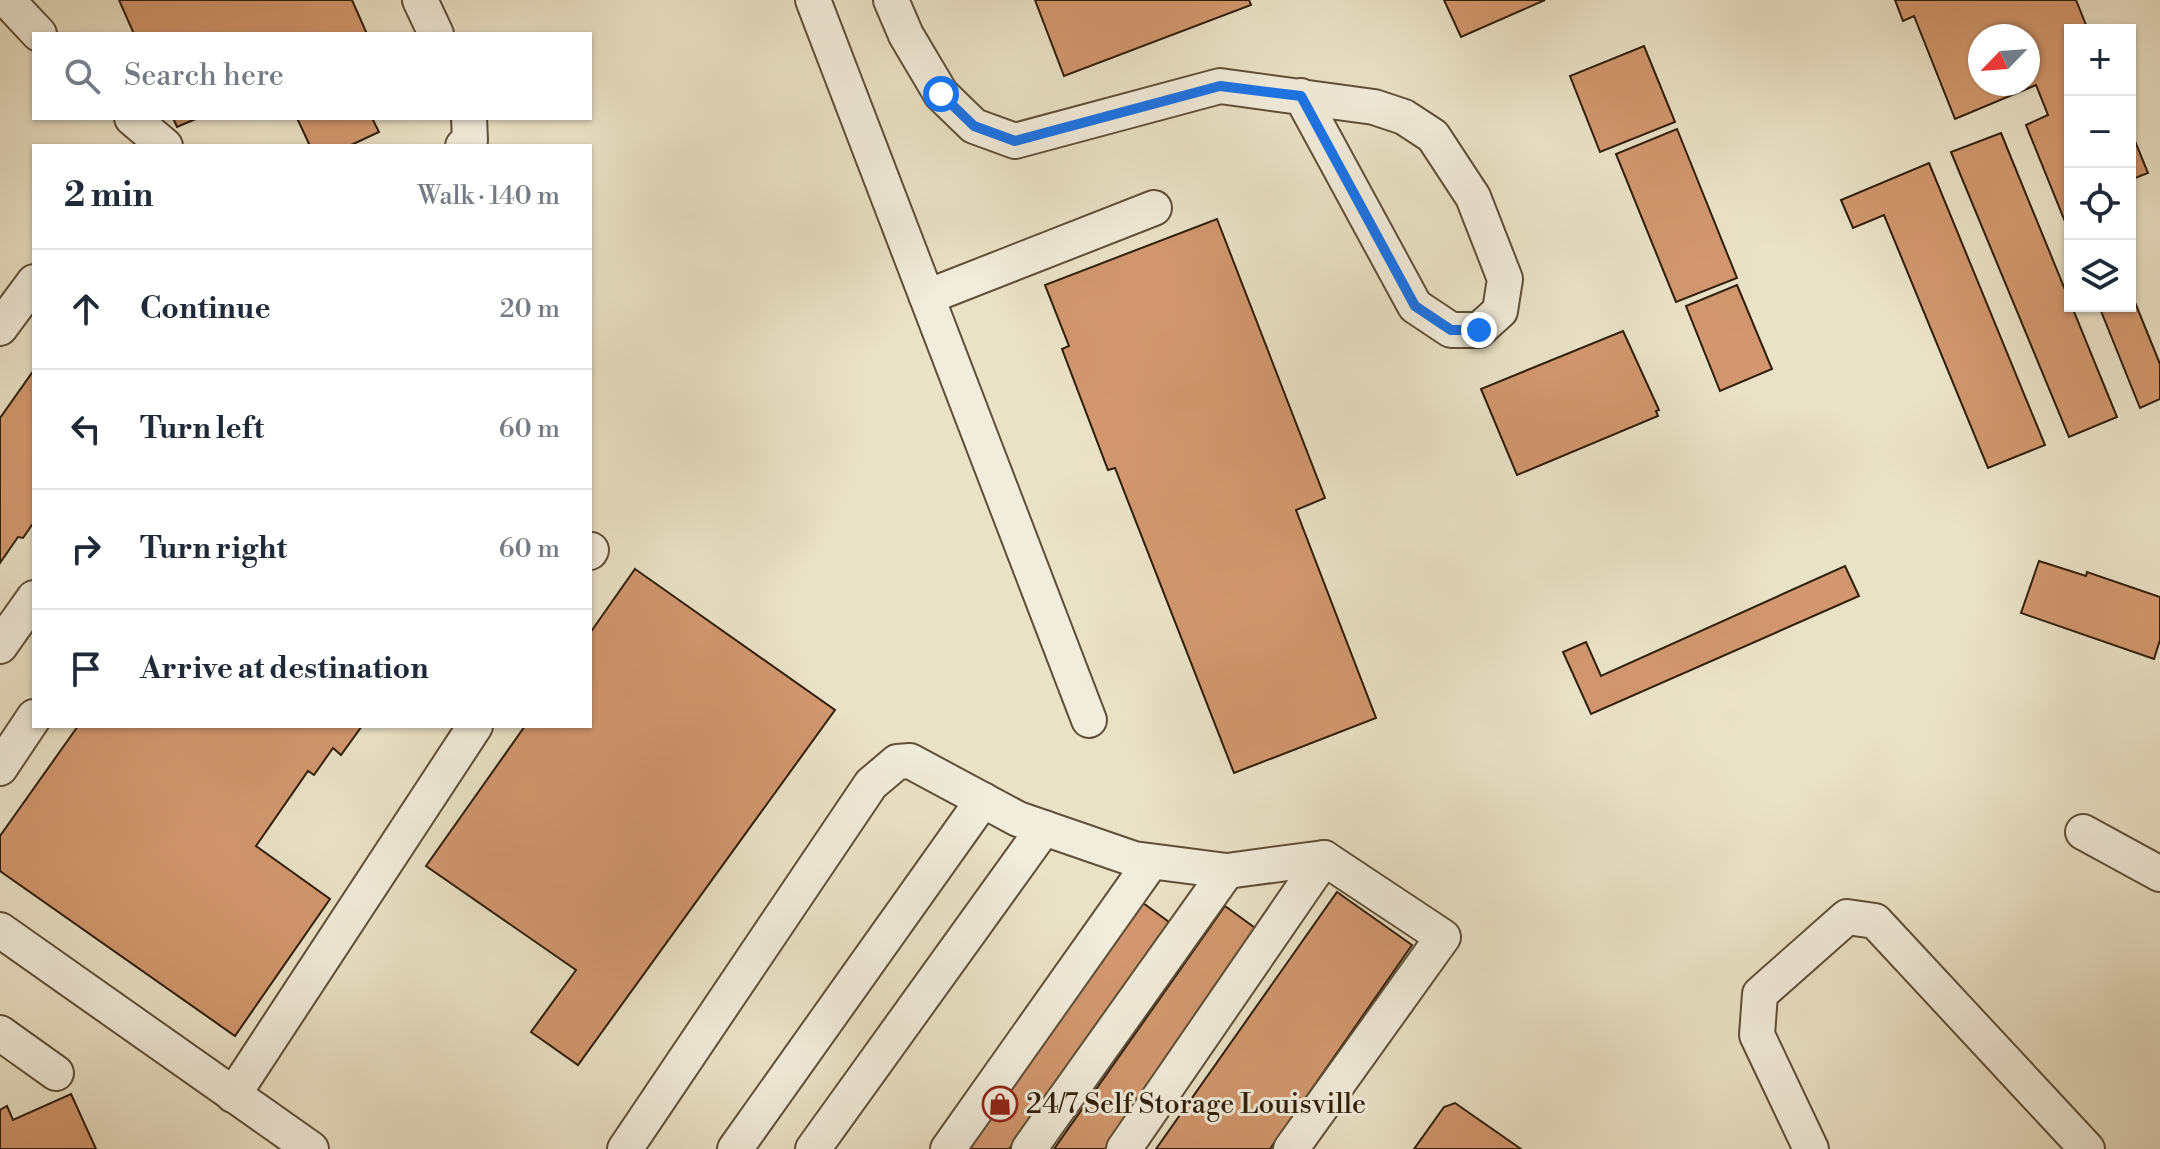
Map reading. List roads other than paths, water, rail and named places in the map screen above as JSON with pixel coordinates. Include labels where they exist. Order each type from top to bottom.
[{"type":"street","points":[[7,0],[37,32]]},
{"type":"street","points":[[420,0],[435,32]]},
{"type":"street","points":[[813,0],[1089,720]]},
{"type":"street","points":[[891,0],[906,35],[941,94],[974,126],[1015,141],[1220,86],[1301,96],[1374,107],[1404,117],[1433,136],[1473,197],[1505,279],[1500,311],[1479,330],[1451,330],[1415,306],[1301,96]]},
{"type":"street","points":[[134,120],[163,144]]},
{"type":"street","points":[[465,144],[470,140],[469,120]]},
{"type":"street","points":[[927,297],[1154,208]]},
{"type":"street","points":[[0,328],[32,285]]},
{"type":"street","points":[[0,646],[32,601]]},
{"type":"street","points":[[0,768],[32,720]]},
{"type":"street","points":[[233,1095],[474,728]]},
{"type":"street","points":[[625,1149],[871,784],[897,762],[910,761],[1018,819],[1134,859],[1227,871],[1324,858],[1443,937],[1291,1149]]},
{"type":"street","points":[[735,1149],[983,800]]},
{"type":"street","points":[[813,1149],[1044,828]]},
{"type":"street","points":[[2083,832],[2160,874]]},
{"type":"street","points":[[1124,1149],[1324,858]]},
{"type":"street","points":[[948,1149],[1151,862]]},
{"type":"street","points":[[1029,1149],[1227,871]]},
{"type":"street","points":[[1811,1149],[1757,1035],[1760,994],[1847,917],[1875,921],[2087,1149]]},
{"type":"street","points":[[0,930],[311,1149]]},
{"type":"street","points":[[0,1033],[56,1073]]},
{"type":"place","name":"24/7 Self Storage Louisville","points":[[1000,1104]]}]
